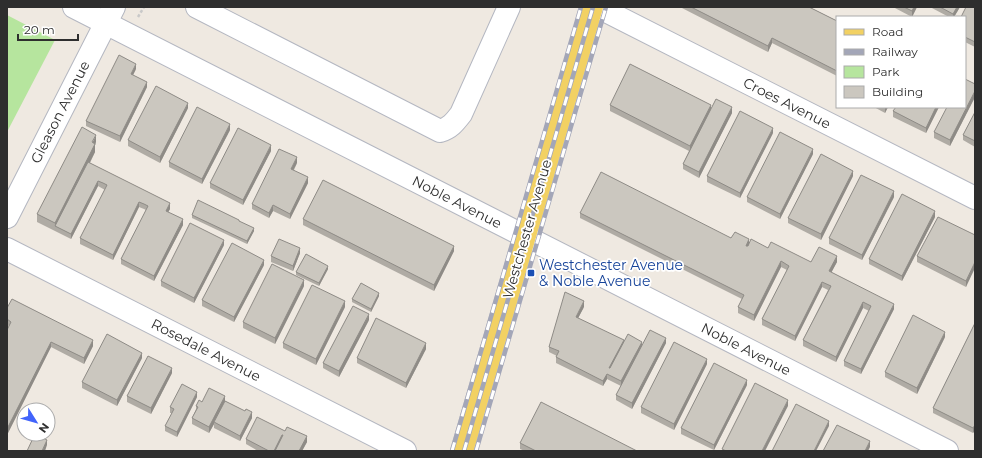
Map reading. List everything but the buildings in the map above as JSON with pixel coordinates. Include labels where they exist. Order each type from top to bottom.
[{"type":"main road","name":"Westchester Avenue","points":[[462,451],[592,7]]},
{"type":"street","name":"Noble Avenue","points":[[74,7],[110,15],[525,236],[947,451]]},
{"type":"street","points":[[197,7],[440,131],[447,129],[461,114],[509,7]]},
{"type":"street","name":"Croes Avenue","points":[[598,7],[975,198]]},
{"type":"street","name":"Gleason Avenue","points":[[7,217],[110,15]]},
{"type":"street","name":"Rosedale Avenue","points":[[7,249],[405,451]]},
{"type":"path","points":[[139,16],[144,7]]},
{"type":"green space","points":[[7,15],[55,40],[7,132]]},
{"type":"railway","points":[[452,451],[581,7]]},
{"type":"railway","points":[[464,451],[593,7]]},
{"type":"railway","points":[[476,451],[606,7]]},
{"type":"place","name":"Westchester Avenue & Noble Avenue","points":[[531,273]]}]
